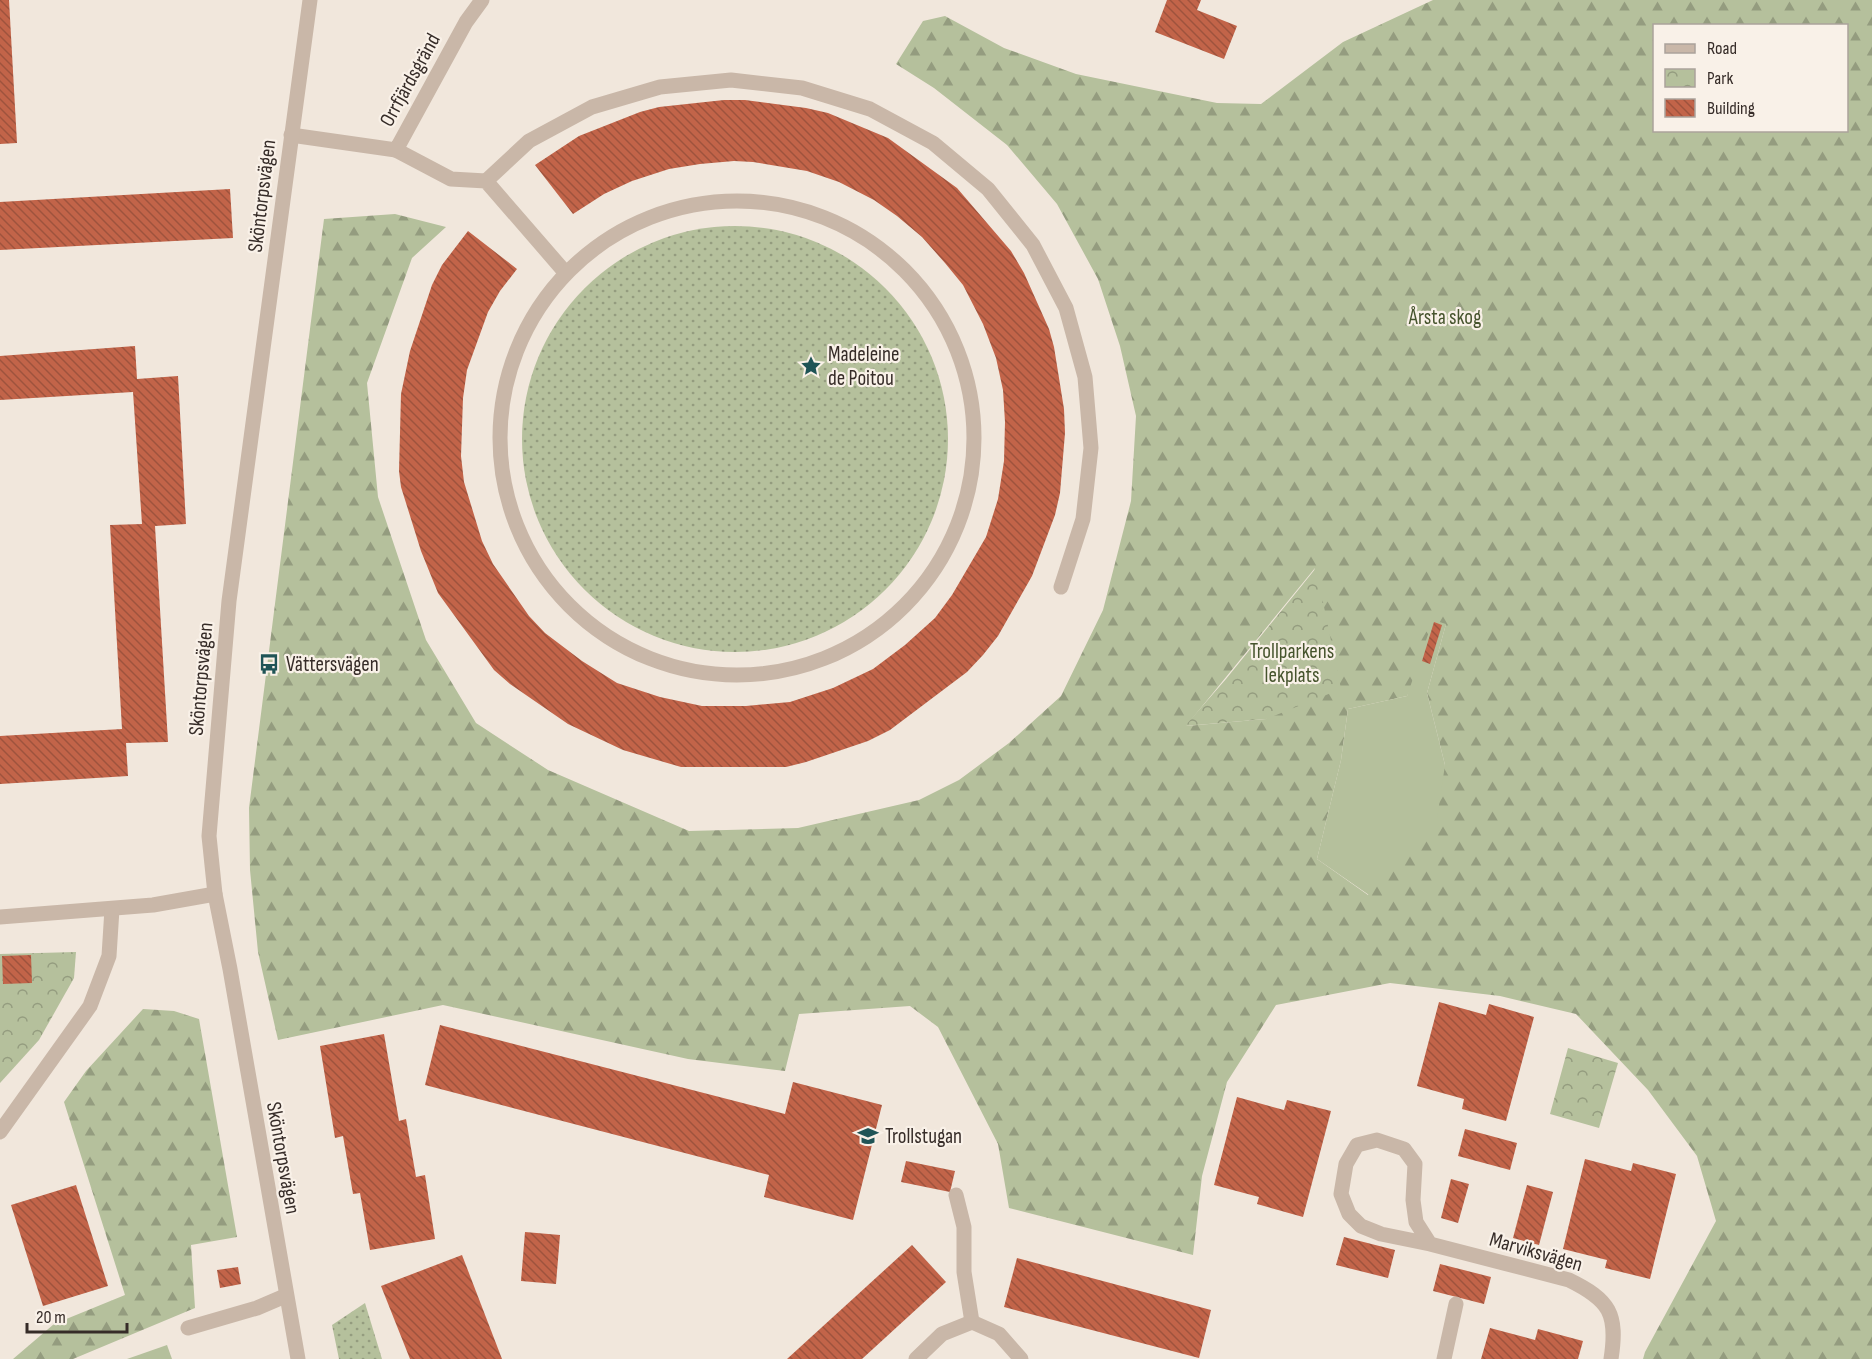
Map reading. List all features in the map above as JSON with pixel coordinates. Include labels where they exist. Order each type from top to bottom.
[{"type":"street","name":"Sköntorpsvägen","points":[[298,1359],[215,894],[209,837],[229,601],[310,0]]},
{"type":"street","name":"Orrfjärdsgränd","points":[[396,150],[466,22],[482,0]]},
{"type":"street","points":[[564,271],[486,181],[529,141],[592,107],[660,87],[731,80],[814,91],[870,109],[933,143],[988,189],[1018,226],[1033,245],[1066,308],[1085,377],[1091,448],[1083,519],[1061,587]]},
{"type":"street","name":"Orrfjärdsgränd","points":[[291,135],[396,150],[451,179],[486,181]]},
{"type":"street","points":[[740,200],[807,210],[868,239],[919,284],[955,341],[974,406],[974,474],[955,528],[931,578],[911,603],[849,650],[775,675],[753,675],[697,674],[624,649],[562,601],[538,570],[514,522],[500,470],[502,401],[522,336],[564,271],[611,236],[673,209],[740,200]]},
{"type":"street","points":[[0,917],[112,909],[215,894]]},
{"type":"street","points":[[0,1132],[90,1006],[109,956],[112,909]]},
{"type":"street","name":"Marviksvägen","points":[[1430,1244],[1416,1222],[1413,1200],[1415,1164],[1404,1149],[1377,1140],[1356,1145],[1346,1164],[1341,1194],[1349,1214],[1361,1226],[1381,1234],[1430,1244],[1569,1280],[1591,1290],[1603,1302],[1612,1318],[1615,1334],[1611,1359]]},
{"type":"street","points":[[957,1195],[964,1227],[964,1272],[972,1322]]},
{"type":"street","points":[[188,1328],[257,1308],[285,1296]]},
{"type":"street","points":[[1444,1359],[1456,1304]]},
{"type":"street","points":[[916,1359],[942,1334],[972,1322],[999,1334],[1021,1359]]},
{"type":"green space","name":"Årsta skog","points":[[1433,0],[1872,0],[1872,1359],[1643,1359],[1716,1221],[1697,1156],[1648,1090],[1576,1014],[1500,996],[1390,983],[1276,1005],[1227,1082],[1202,1176],[1193,1255],[1009,1208],[998,1144],[938,1027],[910,1006],[799,1014],[785,1071],[688,1059],[443,1005],[278,1040],[258,952],[250,870],[249,808],[324,219],[395,214],[446,227],[412,258],[367,383],[378,497],[426,640],[476,723],[548,770],[689,831],[798,828],[919,800],[959,780],[1009,743],[1061,696],[1103,610],[1131,501],[1136,416],[1120,346],[1098,279],[1057,204],[1007,145],[934,88],[896,64],[923,21],[945,16],[1004,48],[1076,74],[1217,103],[1261,104],[1343,42]],"holes":[[[1315,568],[1266,719],[1186,726]],[[1446,624],[1427,693],[1445,765],[1368,895],[1317,859],[1341,760],[1348,709],[1407,696]]]},
{"type":"green space","points":[[735,226],[777,230],[816,242],[853,262],[886,288],[912,321],[932,358],[944,397],[948,439],[944,481],[932,520],[912,557],[886,590],[853,616],[816,636],[777,648],[735,652],[693,648],[654,636],[617,616],[584,590],[558,557],[538,520],[526,481],[522,439],[526,397],[538,358],[558,321],[584,288],[617,262],[654,242],[693,230]]},
{"type":"green space","name":"Trollparkens lekplats","points":[[1316,568],[1341,689],[1266,719],[1185,726],[1226,679]]},
{"type":"green space","points":[[1433,620],[1446,624],[1427,693],[1445,765],[1437,819],[1369,895],[1317,859],[1341,760],[1348,709],[1407,696]]},
{"type":"green space","points":[[76,952],[74,978],[39,1040],[0,1083],[0,954]]},
{"type":"green space","points":[[143,1009],[174,1011],[199,1019],[237,1237],[191,1245],[195,1308],[73,1359],[13,1359],[54,1324],[125,1295],[64,1102],[86,1071]]},
{"type":"green space","points":[[1568,1048],[1618,1063],[1599,1128],[1550,1114]]},
{"type":"green space","points":[[365,1303],[382,1359],[339,1359],[332,1325]]},
{"type":"green space","points":[[167,1345],[172,1359],[127,1359]]},
{"type":"building","points":[[0,0],[9,0],[17,143],[0,144]]},
{"type":"building","points":[[1167,0],[1201,0],[1197,10],[1237,26],[1224,59],[1155,32]]},
{"type":"building","points":[[745,100],[828,113],[888,138],[957,188],[1011,251],[1024,273],[1049,329],[1064,409],[1065,433],[1060,493],[1055,515],[1032,576],[998,636],[967,672],[890,730],[868,741],[786,767],[681,767],[623,750],[568,724],[510,684],[494,670],[438,593],[421,551],[401,487],[399,471],[401,394],[410,351],[432,285],[442,265],[468,231],[517,269],[488,312],[467,370],[463,398],[461,456],[464,482],[482,541],[493,564],[529,616],[545,633],[582,661],[617,683],[660,697],[702,706],[746,706],[790,702],[833,688],[873,669],[935,618],[952,595],[986,537],[998,499],[1004,461],[1003,390],[996,358],[983,324],[963,285],[945,263],[922,237],[874,200],[839,182],[807,171],[734,161],[669,169],[632,181],[604,194],[573,214],[535,165],[579,136],[640,112],[659,107]]},
{"type":"building","points":[[230,189],[233,238],[0,250],[0,202]]},
{"type":"building","points":[[135,346],[137,379],[178,376],[186,524],[155,526],[168,742],[126,743],[128,776],[0,784],[0,736],[122,729],[110,525],[142,524],[133,392],[0,400],[0,356]]},
{"type":"building","points":[[1434,622],[1442,625],[1430,664],[1422,661]]},
{"type":"building","points":[[31,955],[32,983],[3,984],[2,956]]},
{"type":"building","points":[[1439,1002],[1486,1015],[1489,1004],[1534,1017],[1506,1121],[1462,1109],[1464,1099],[1417,1086]]},
{"type":"building","points":[[440,1025],[785,1114],[793,1082],[882,1105],[853,1220],[764,1197],[769,1175],[425,1085]]},
{"type":"building","points":[[384,1034],[399,1121],[406,1119],[416,1177],[425,1175],[435,1239],[370,1250],[360,1193],[353,1194],[343,1136],[335,1138],[320,1046]]},
{"type":"building","points":[[1237,1097],[1284,1110],[1287,1100],[1331,1111],[1303,1217],[1257,1204],[1259,1197],[1214,1185]]},
{"type":"building","points":[[1465,1129],[1517,1143],[1510,1170],[1458,1156]]},
{"type":"building","points":[[1585,1159],[1631,1171],[1633,1163],[1676,1174],[1650,1279],[1605,1268],[1607,1260],[1563,1249]]},
{"type":"building","points":[[906,1161],[955,1171],[950,1192],[901,1182]]},
{"type":"building","points":[[1451,1179],[1469,1184],[1458,1223],[1441,1218]]},
{"type":"building","points":[[76,1185],[108,1286],[43,1306],[11,1205]]},
{"type":"building","points":[[1527,1185],[1553,1192],[1539,1245],[1513,1238]]},
{"type":"building","points":[[525,1232],[560,1235],[556,1284],[521,1281]]},
{"type":"building","points":[[1344,1237],[1395,1250],[1388,1278],[1336,1265]]},
{"type":"building","points":[[912,1245],[946,1282],[862,1359],[787,1359]]},
{"type":"building","points":[[462,1255],[502,1359],[410,1359],[381,1286]]},
{"type":"building","points":[[1017,1258],[1211,1310],[1199,1358],[1004,1307]]},
{"type":"building","points":[[1440,1264],[1491,1277],[1484,1304],[1433,1291]]},
{"type":"building","points":[[238,1267],[241,1284],[220,1288],[217,1270]]},
{"type":"building","points":[[1490,1328],[1535,1340],[1538,1329],[1583,1341],[1578,1359],[1481,1359]]},
{"type":"place","name":"Madeleine de Poitou","points":[[811,366]]},
{"type":"place","name":"Vättersvägen","points":[[269,664]]},
{"type":"place","name":"Trollstugan","points":[[868,1136]]}]
